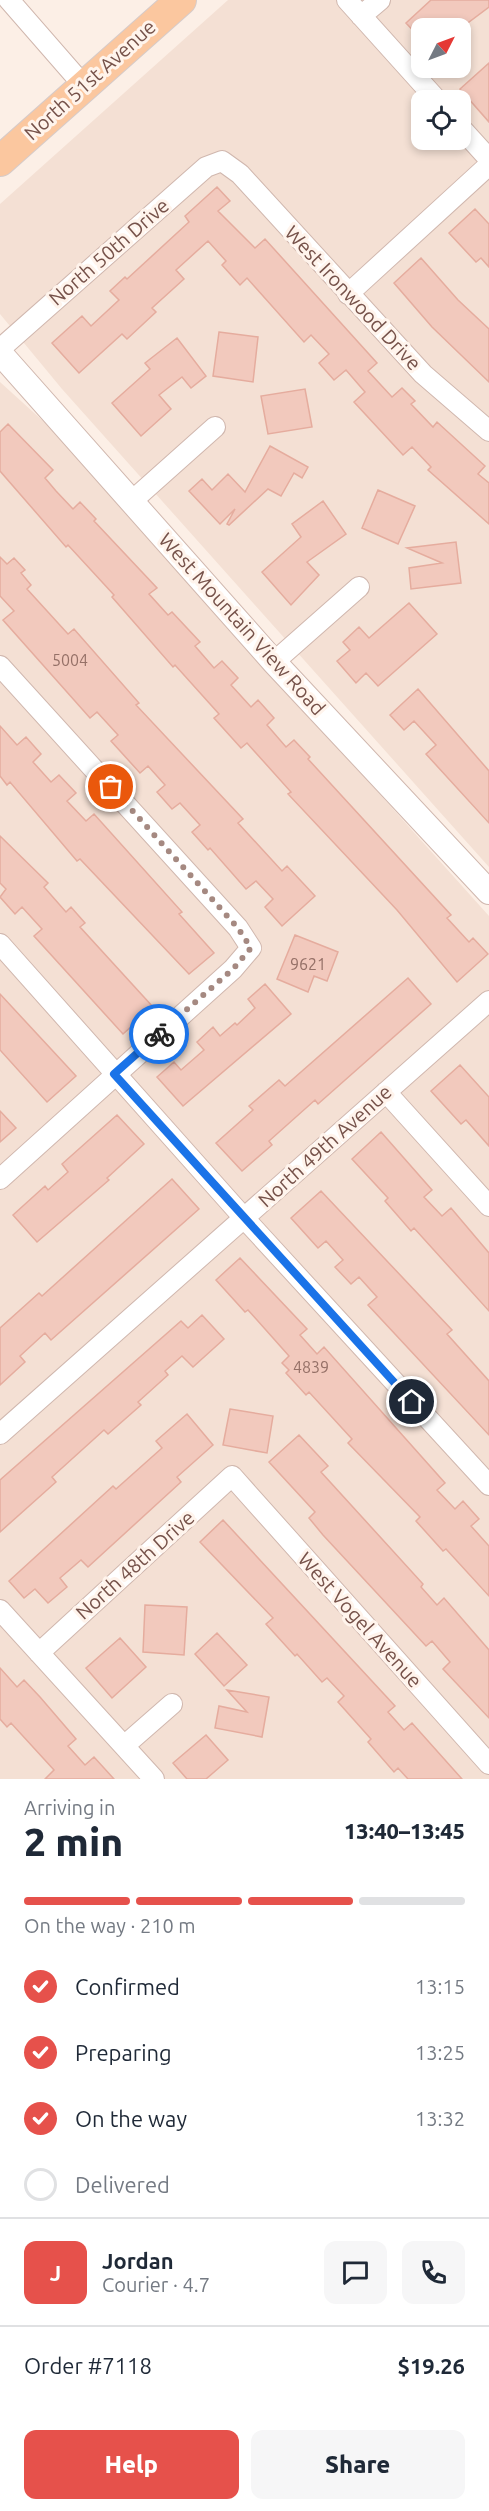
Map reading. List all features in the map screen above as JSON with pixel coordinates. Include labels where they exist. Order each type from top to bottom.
[{"type":"main road","name":"North 51st Avenue","points":[[0,161],[181,0]]},
{"type":"street","points":[[9,0],[84,86]]},
{"type":"street","points":[[347,0],[428,90]]},
{"type":"street","points":[[361,16],[380,0]]},
{"type":"street","points":[[471,139],[489,159]]},
{"type":"street","name":"West Ironwood Drive","points":[[222,161],[240,174],[423,374],[489,430]]},
{"type":"street","name":"North 50th Drive","points":[[0,351],[206,167],[222,161]]},
{"type":"street","points":[[348,294],[489,165]]},
{"type":"street","name":"West Mountain View Road","points":[[0,351],[274,662],[489,892]]},
{"type":"street","points":[[132,501],[215,427]]},
{"type":"street","points":[[274,662],[359,587]]},
{"type":"street","points":[[0,666],[238,928],[251,948],[233,969],[0,1179]]},
{"type":"street","points":[[0,944],[244,1218],[489,1485]]},
{"type":"street","name":"North 49th Avenue","points":[[0,1434],[489,1001]]},
{"type":"street","points":[[386,1092],[489,1206]]},
{"type":"street","name":"North 48th Drive","points":[[39,1653],[232,1476]]},
{"type":"street","name":"West Vogel Avenue","points":[[232,1476],[489,1764]]},
{"type":"street","points":[[0,1610],[154,1779]]},
{"type":"street","points":[[124,1746],[172,1704]]},
{"type":"shaded area","points":[[228,0],[489,0],[489,867],[62,389],[0,314],[0,204]]},
{"type":"shaded area","points":[[0,382],[54,431],[489,916],[489,1779],[0,1779]]},
{"type":"building","points":[[431,0],[489,0],[489,7],[471,20],[471,18],[411,18]]},
{"type":"building","points":[[411,18],[411,28],[406,23]]},
{"type":"building","points":[[489,63],[489,122],[471,102],[471,90],[460,89]]},
{"type":"building","points":[[217,187],[230,201],[218,211],[255,248],[265,239],[377,363],[368,371],[392,397],[402,388],[415,401],[411,404],[433,427],[437,422],[485,466],[478,474],[489,483],[489,524],[428,470],[431,467],[412,447],[403,455],[354,402],[365,392],[346,370],[334,380],[319,363],[329,354],[311,335],[304,342],[247,278],[240,285],[222,265],[226,261],[208,241],[176,270],[184,279],[152,308],[156,312],[127,339],[122,334],[79,373],[52,343],[82,316],[91,326],[119,300],[110,291],[125,277],[127,279],[189,222],[185,216]]},
{"type":"building","points":[[475,209],[489,224],[489,267],[481,258],[476,262],[449,233]]},
{"type":"building","points":[[421,258],[458,300],[489,329],[489,382],[432,327],[394,283]]},
{"type":"building","points":[[219,332],[258,337],[253,382],[213,376]]},
{"type":"building","points":[[177,338],[206,376],[191,388],[182,377],[159,395],[171,409],[141,436],[112,403],[150,369],[145,363]]},
{"type":"building","points":[[305,389],[312,427],[268,434],[261,396]]},
{"type":"building","points":[[8,424],[53,470],[45,478],[56,491],[73,509],[80,502],[96,519],[94,521],[157,588],[149,594],[168,615],[172,612],[200,642],[195,646],[214,668],[222,661],[238,678],[231,685],[251,707],[258,700],[274,718],[267,725],[286,747],[294,740],[310,757],[308,759],[451,915],[447,918],[469,942],[473,938],[488,954],[457,982],[397,910],[288,794],[291,792],[247,743],[241,748],[214,718],[219,714],[175,665],[173,667],[112,597],[114,595],[68,545],[66,547],[0,471],[0,432]]},
{"type":"building","points":[[270,446],[308,467],[302,478],[294,473],[281,496],[268,489],[229,525],[227,524],[235,509],[220,524],[189,491],[202,479],[212,490],[228,474],[245,492]]},
{"type":"building","points":[[378,490],[415,506],[398,544],[362,528]]},
{"type":"building","points":[[323,501],[346,534],[307,562],[319,575],[291,605],[262,572],[301,537],[292,524]]},
{"type":"building","points":[[456,542],[461,583],[411,589],[409,568],[442,563],[407,548]]},
{"type":"building","points":[[0,557],[7,564],[14,558],[25,570],[21,573],[31,585],[27,589],[68,634],[74,629],[139,703],[136,705],[243,819],[238,823],[282,871],[287,866],[315,896],[282,926],[265,907],[273,899],[256,881],[246,889],[210,848],[208,850],[192,832],[200,825],[180,803],[172,809],[157,792],[165,785],[148,766],[140,773],[111,741],[118,735],[97,712],[90,718],[3,620],[14,611],[0,596]]},
{"type":"building","points":[[409,603],[437,634],[378,686],[366,673],[356,683],[337,661],[350,650],[343,642],[359,627],[369,638]]},
{"type":"building","points":[[418,689],[489,771],[489,823],[426,754],[436,745],[414,721],[404,730],[390,715]]},
{"type":"building","points":[[0,726],[17,745],[26,737],[41,754],[33,762],[51,782],[59,775],[76,793],[67,801],[86,821],[94,814],[182,912],[179,914],[214,953],[189,974],[80,859],[77,861],[10,782],[7,785],[0,776]]},
{"type":"building","points":[[0,836],[48,883],[44,887],[66,912],[71,907],[85,923],[80,927],[153,1007],[123,1034],[34,936],[42,929],[22,907],[15,914],[0,897],[6,889],[0,883]]},
{"type":"building","points":[[295,935],[338,952],[327,981],[314,976],[308,992],[277,979]]},
{"type":"building","points":[[408,978],[431,1004],[318,1104],[315,1100],[269,1141],[272,1145],[242,1171],[216,1143],[253,1110],[249,1106],[279,1080],[285,1086]]},
{"type":"building","points":[[265,984],[291,1014],[183,1106],[157,1077],[174,1062],[181,1070],[204,1050],[197,1042],[213,1027],[220,1036],[235,1023],[237,1025],[255,1008],[248,999]]},
{"type":"building","points":[[0,994],[76,1076],[47,1102],[0,1050]]},
{"type":"building","points":[[460,1065],[489,1097],[489,1146],[466,1120],[461,1124],[431,1091]]},
{"type":"building","points":[[0,1111],[16,1128],[0,1142]]},
{"type":"building","points":[[117,1115],[144,1144],[107,1178],[109,1180],[37,1242],[13,1215],[45,1186],[48,1190],[68,1172],[62,1164]]},
{"type":"building","points":[[381,1132],[432,1190],[424,1197],[442,1216],[451,1208],[489,1253],[489,1311],[414,1228],[411,1231],[385,1201],[388,1198],[352,1159]]},
{"type":"building","points":[[172,1179],[199,1209],[51,1340],[45,1333],[20,1356],[25,1362],[0,1385],[0,1328],[39,1293],[42,1296]]},
{"type":"building","points":[[321,1191],[452,1330],[447,1334],[489,1381],[489,1435],[368,1305],[377,1297],[359,1277],[351,1284],[335,1267],[343,1260],[326,1241],[318,1248],[291,1218]]},
{"type":"building","points":[[240,1258],[307,1329],[300,1335],[317,1354],[324,1347],[445,1483],[437,1490],[455,1509],[463,1501],[479,1519],[471,1526],[489,1546],[489,1596],[446,1549],[443,1551],[416,1521],[420,1517],[348,1443],[352,1439],[309,1392],[306,1395],[286,1373],[289,1370],[282,1363],[289,1356],[248,1310],[245,1312],[216,1280]]},
{"type":"building","points":[[202,1315],[224,1339],[193,1367],[182,1356],[165,1371],[168,1375],[138,1402],[141,1405],[108,1434],[104,1430],[52,1477],[56,1482],[0,1532],[0,1480],[181,1321],[188,1328]]},
{"type":"building","points":[[230,1409],[273,1416],[267,1453],[223,1445]]},
{"type":"building","points":[[187,1414],[213,1445],[177,1477],[181,1482],[88,1567],[81,1560],[60,1578],[67,1587],[48,1603],[35,1589],[24,1598],[9,1581],[113,1486],[116,1489],[162,1448],[156,1441]]},
{"type":"building","points":[[299,1435],[328,1466],[321,1472],[423,1584],[421,1587],[437,1605],[444,1598],[489,1650],[489,1718],[443,1669],[450,1662],[432,1641],[426,1646],[323,1535],[309,1518],[315,1512],[269,1462]]},
{"type":"building","points":[[223,1520],[395,1706],[388,1712],[404,1730],[412,1723],[462,1779],[408,1779],[398,1768],[394,1772],[368,1742],[371,1739],[338,1702],[344,1696],[327,1678],[322,1682],[297,1654],[295,1656],[266,1624],[273,1618],[200,1542]]},
{"type":"building","points":[[145,1605],[187,1607],[184,1655],[143,1652]]},
{"type":"building","points":[[217,1633],[247,1665],[224,1686],[195,1654]]},
{"type":"building","points":[[120,1638],[146,1667],[112,1698],[86,1668]]},
{"type":"building","points":[[0,1668],[17,1687],[24,1680],[40,1697],[76,1739],[68,1746],[85,1765],[94,1757],[114,1779],[45,1779],[54,1770],[11,1723],[7,1727],[0,1719]]},
{"type":"building","points":[[227,1690],[269,1697],[262,1737],[215,1728],[219,1706],[247,1712]]},
{"type":"building","points":[[206,1735],[228,1760],[206,1779],[187,1779],[173,1763]]},
{"type":"way so far","points":[[111,787],[238,928],[251,948],[233,969],[159,1034]]},
{"type":"route","points":[[159,1034],[114,1074],[412,1402]]}]
